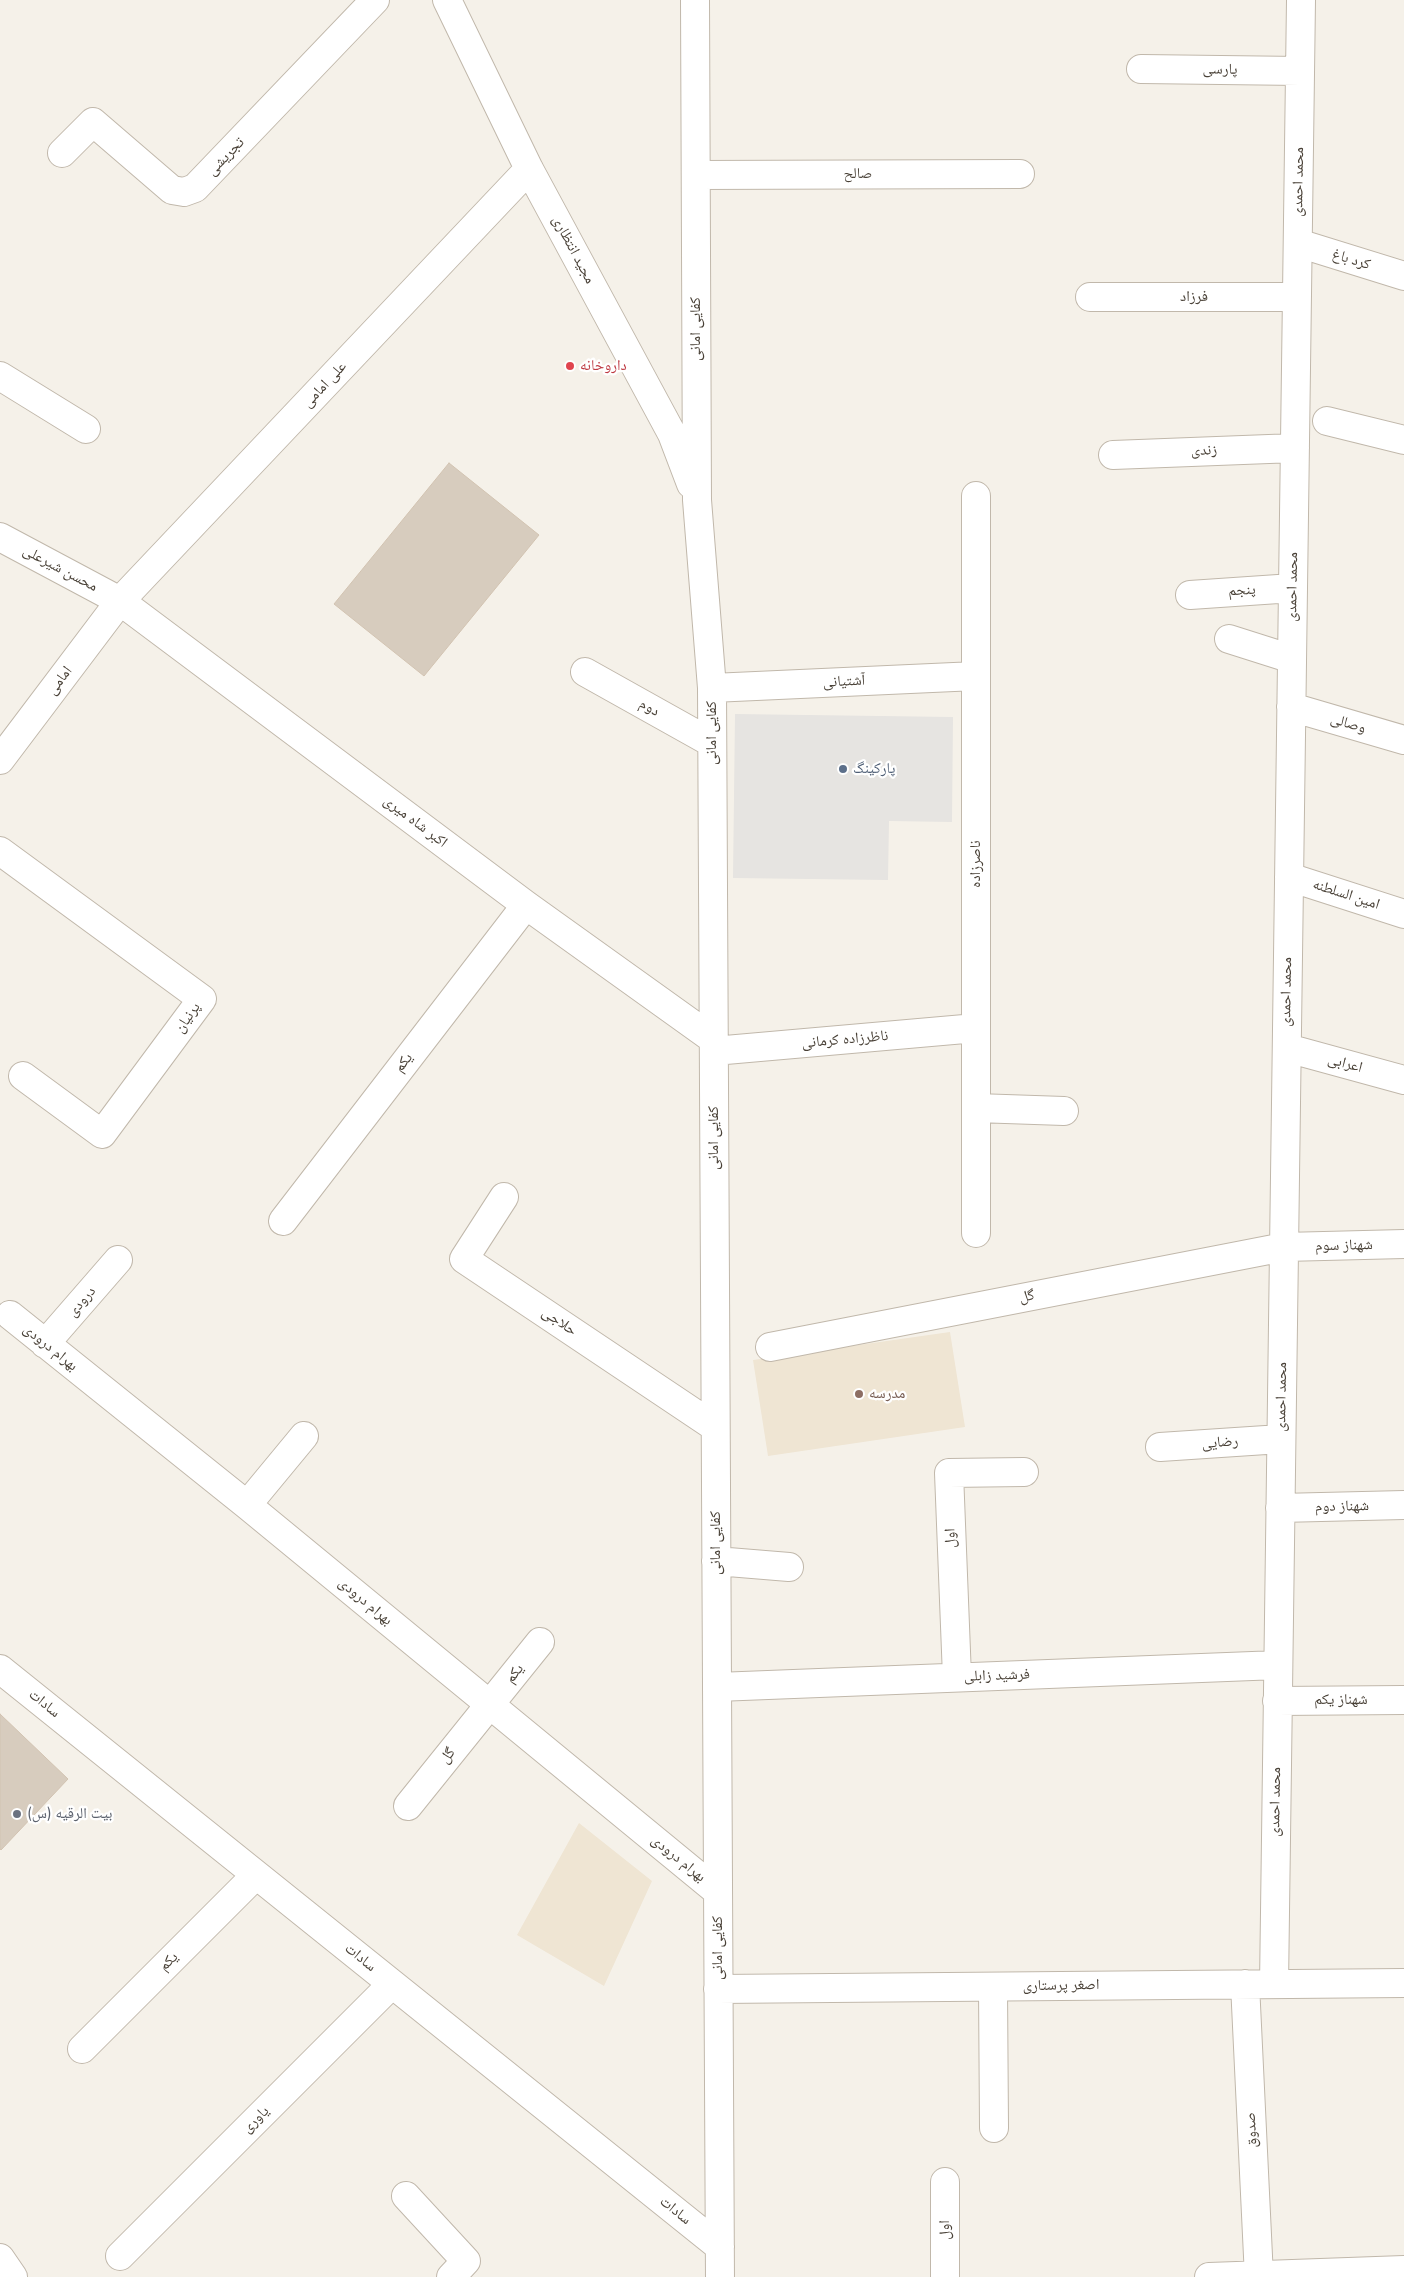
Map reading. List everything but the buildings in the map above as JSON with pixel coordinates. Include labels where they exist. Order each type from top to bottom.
[{"type":"street","name":"تجریشی","points":[[62,153],[93,122],[172,190],[184,192],[195,188],[375,0]]},
{"type":"street","name":"مجید انتظاری","points":[[447,0],[529,169],[672,434],[697,500]]},
{"type":"street","name":"کفایی امانی","points":[[695,0],[697,500],[712,688],[720,2277]]},
{"type":"street","name":"محمد احمدی","points":[[1274,1984],[1301,0]]},
{"type":"street","name":"پارسی","points":[[1141,69],[1300,71]]},
{"type":"street","name":"علی امامی","points":[[120,601],[529,169]]},
{"type":"street","name":"صالح","points":[[696,175],[1020,174]]},
{"type":"street","name":"کرد باغ","points":[[1298,244],[1404,276]]},
{"type":"street","name":"فرزاد","points":[[1090,297],[1297,297]]},
{"type":"street","points":[[0,376],[86,429]]},
{"type":"street","points":[[1327,421],[1404,440]]},
{"type":"street","name":"زندی","points":[[1113,455],[1295,448]]},
{"type":"street","name":"ناصرزاده","points":[[976,496],[976,1233]]},
{"type":"street","name":"محسن شیرعلی","points":[[0,537],[120,601]]},
{"type":"street","name":"پنجم","points":[[1190,594],[1293,588]]},
{"type":"street","name":"امامی","points":[[0,760],[120,601]]},
{"type":"street","name":"اکبر شاه میری","points":[[120,601],[714,1045]]},
{"type":"street","points":[[1230,639],[1292,659]]},
{"type":"street","name":"دوم","points":[[585,672],[712,743]]},
{"type":"street","name":"آشتیانی","points":[[712,688],[976,676]]},
{"type":"street","name":"وصالی","points":[[1291,707],[1404,740]]},
{"type":"street","name":"پرنیان","points":[[0,851],[202,1000],[102,1134],[23,1076]]},
{"type":"street","name":"امین السلطنه","points":[[1289,877],[1404,914]]},
{"type":"street","name":"یکم","points":[[283,1221],[526,905]]},
{"type":"street","name":"ناظرزاده کرمانی","points":[[714,1045],[976,1028]]},
{"type":"street","name":"اعرابی","points":[[1286,1048],[1404,1080]]},
{"type":"street","points":[[976,1108],[1064,1111]]},
{"type":"street","name":"حلاجی","points":[[504,1196],[464,1259],[715,1427]]},
{"type":"street","name":"شهناز سوم","points":[[1284,1247],[1404,1244]]},
{"type":"street","name":"گل","points":[[770,1347],[1284,1247]]},
{"type":"street","name":"درودی","points":[[46,1344],[118,1260]]},
{"type":"street","name":"بهرام درودی","points":[[10,1315],[247,1505],[489,1706],[718,1892]]},
{"type":"street","points":[[247,1505],[304,1436]]},
{"type":"street","name":"رضایی","points":[[1160,1447],[1281,1439]]},
{"type":"street","name":"اول","points":[[957,1677],[949,1473],[1024,1472]]},
{"type":"street","name":"شهناز دوم","points":[[1280,1508],[1404,1505]]},
{"type":"street","points":[[716,1561],[789,1567]]},
{"type":"street","name":"یکم","points":[[489,1706],[540,1642]]},
{"type":"street","name":"فرشید زابلی","points":[[716,1687],[1278,1665]]},
{"type":"street","name":"سادات","points":[[0,1669],[720,2247]]},
{"type":"street","name":"شهناز یکم","points":[[1277,1701],[1404,1700]]},
{"type":"street","name":"گل","points":[[408,1806],[489,1706]]},
{"type":"street","name":"یکم","points":[[82,2049],[256,1875]]},
{"type":"street","name":"اصغر پرستاری","points":[[718,1989],[1404,1982]]},
{"type":"street","name":"یاوری","points":[[120,2256],[392,1984]]},
{"type":"street","name":"صدوق","points":[[1245,1984],[1259,2276]]},
{"type":"street","points":[[993,1987],[994,2128]]},
{"type":"street","name":"اول","points":[[945,2182],[945,2277]]},
{"type":"street","points":[[406,2196],[466,2261],[451,2277]]},
{"type":"street","points":[[0,2258],[13,2277]]},
{"type":"street","points":[[1209,2277],[1404,2270]]},
{"type":"shaded area","name":"پارکینگ","points":[[735,714],[953,717],[952,822],[889,821],[888,880],[733,878]]},
{"type":"shaded area","name":"مدرسه","points":[[950,1332],[965,1427],[768,1456],[753,1360]]},
{"type":"shaded area","points":[[579,1823],[652,1881],[604,1986],[517,1935]]},
{"type":"place","name":"داروخانه","points":[[570,366]]},
{"type":"place","name":"پارکینگ","points":[[843,769]]},
{"type":"place","name":"مدرسه","points":[[859,1394]]},
{"type":"place","name":"بیت الرقیه (س)","points":[[17,1814]]}]
